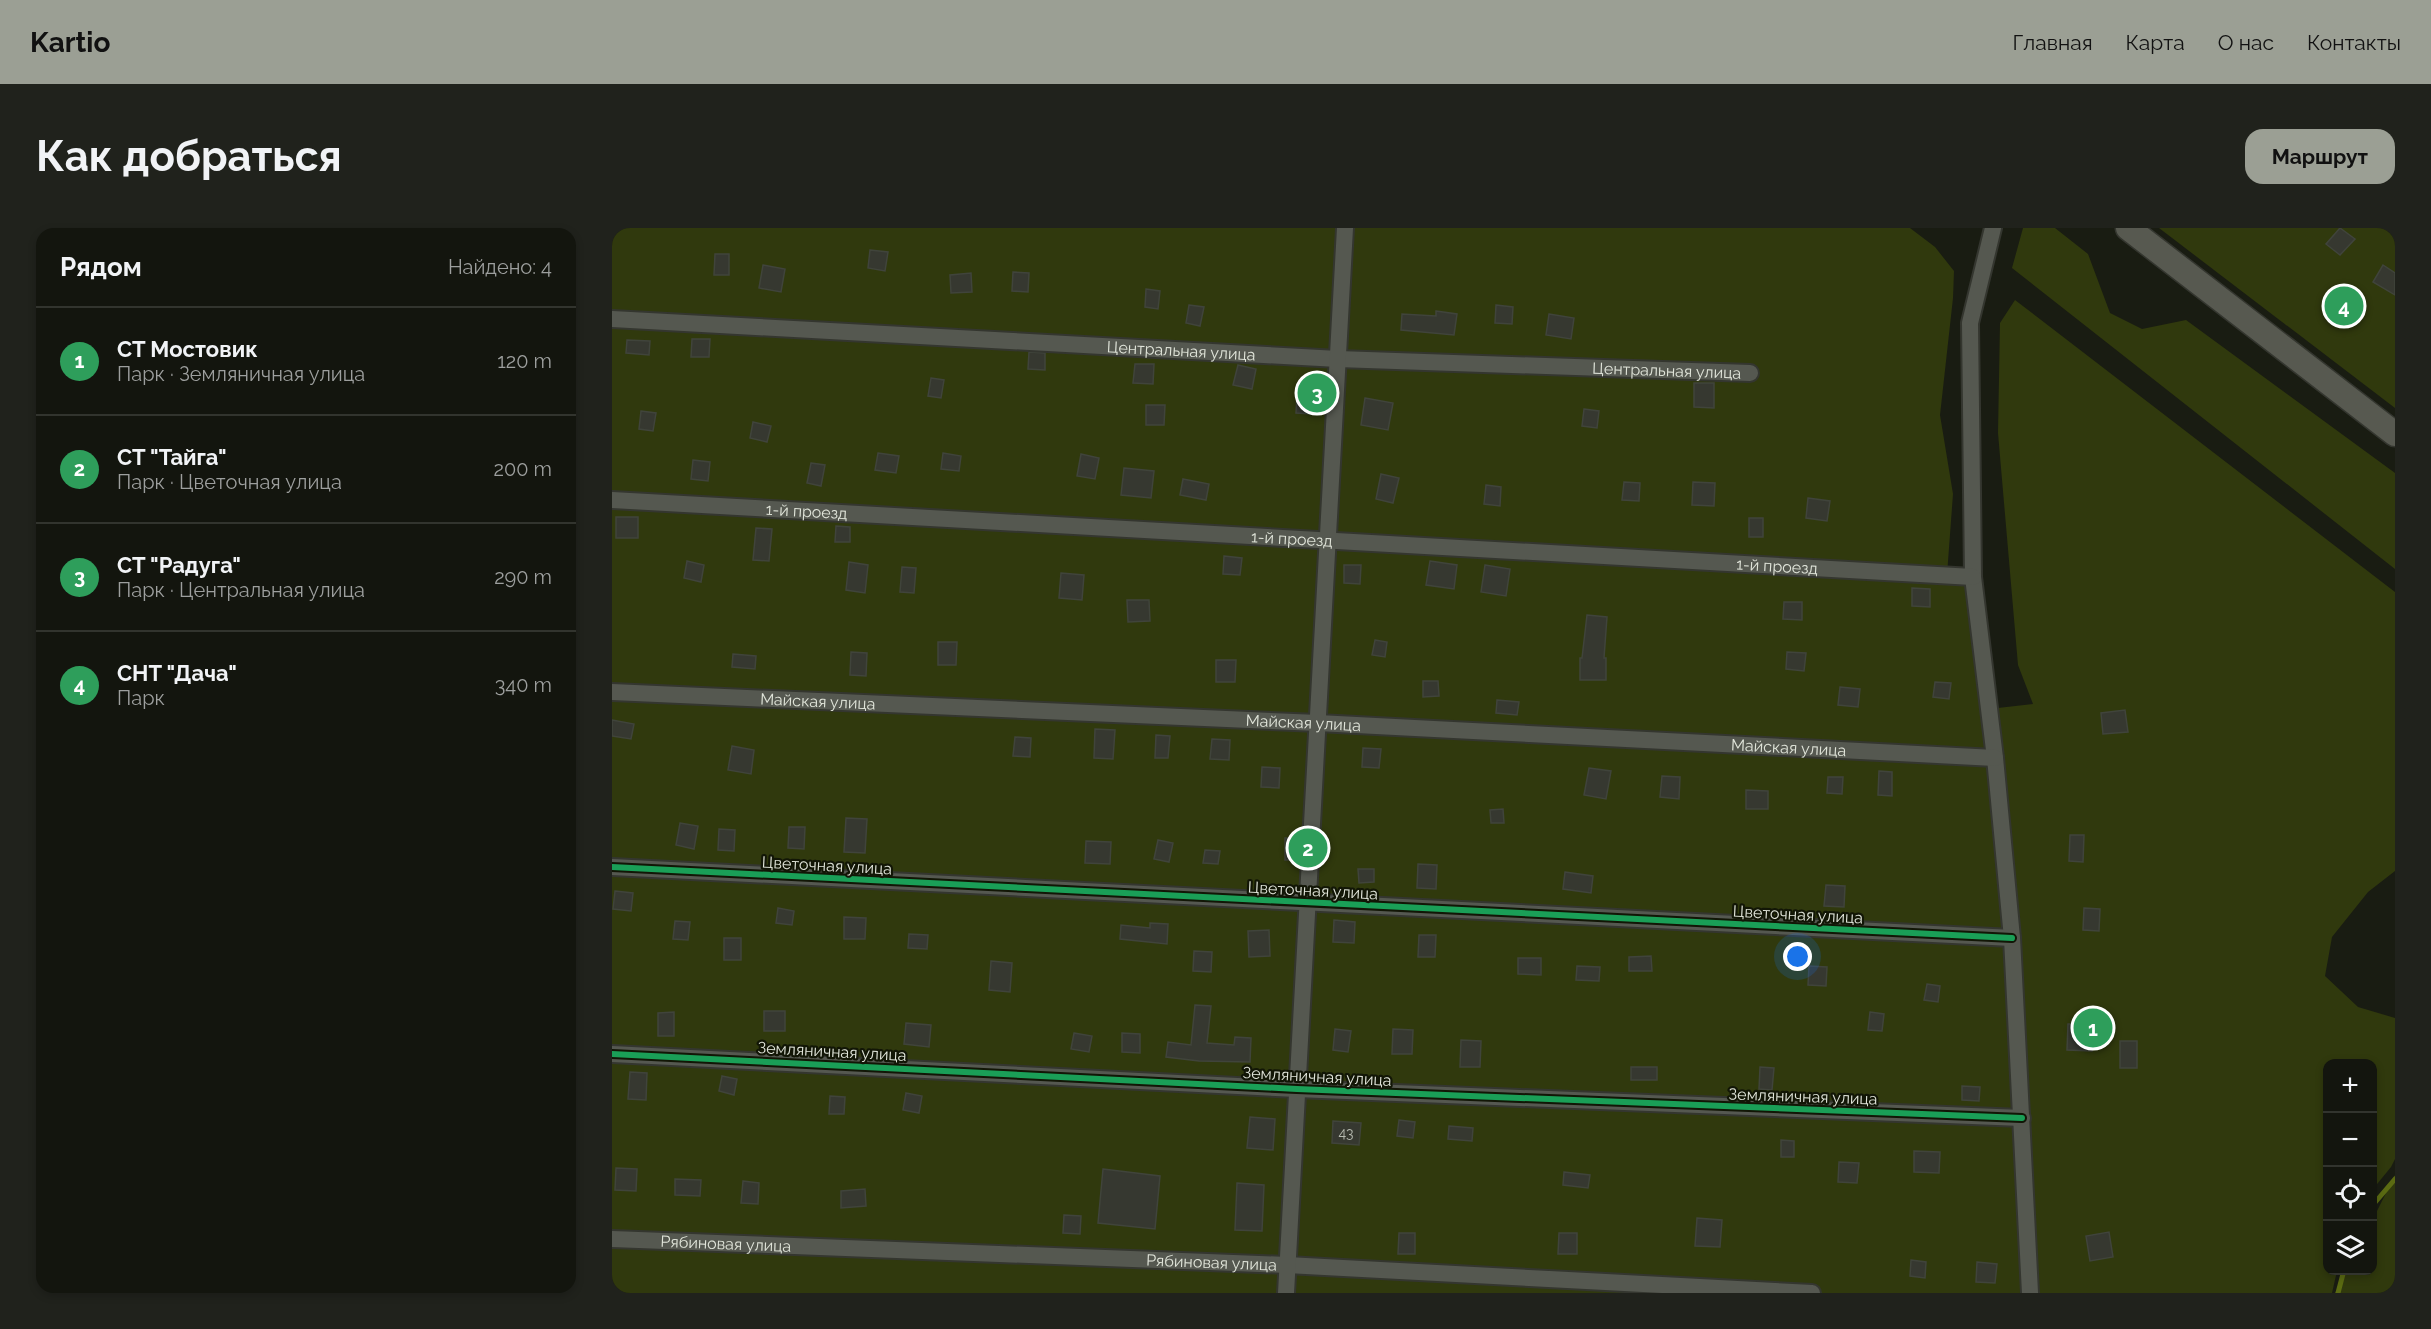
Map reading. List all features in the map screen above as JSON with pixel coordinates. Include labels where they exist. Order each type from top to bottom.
[{"type":"main road","points":[[2128,228],[2395,434]]},
{"type":"street","points":[[1286,1293],[1345,228]]},
{"type":"street","points":[[1993,228],[1971,323],[1972,577],[1995,758],[2012,938],[2030,1293]]},
{"type":"street","name":"Центральная улица","points":[[612,319],[1338,359],[1750,373]]},
{"type":"street","name":"1-й проезд","points":[[612,500],[1972,577]]},
{"type":"street","name":"Майская улица","points":[[612,692],[1318,723],[1995,758]]},
{"type":"street","name":"Цветочная улица","points":[[612,867],[2012,938]]},
{"type":"street","name":"Земляничная улица","points":[[612,1054],[1297,1089],[2022,1118]]},
{"type":"street","name":"Рябиновая улица","points":[[612,1239],[1287,1265],[1812,1293]]},
{"type":"green space","points":[[612,228],[1910,228],[1935,247],[1954,271],[1940,415],[1953,494],[1947,575],[1973,577],[1989,709],[2033,704],[2018,665],[1998,433],[2000,323],[2015,300],[2395,592],[2395,871],[2368,892],[2332,937],[2325,976],[2358,1007],[2395,1018],[2395,1159],[2377,1184],[2377,1059],[2323,1059],[2323,1275],[2336,1275],[2332,1293],[612,1293]]},
{"type":"green space","points":[[2023,228],[2055,228],[2088,254],[2110,313],[2142,329],[2186,320],[2395,473],[2395,569],[2012,268]]},
{"type":"green space","points":[[2159,228],[2395,228],[2395,408]]},
{"type":"green space","points":[[2395,1175],[2395,1293],[2335,1293],[2344,1275],[2377,1275],[2377,1211]]},
{"type":"building","points":[[2340,228],[2355,239],[2340,255],[2326,244]]},
{"type":"building","points":[[870,250],[888,252],[885,271],[868,268]]},
{"type":"building","points":[[715,254],[729,254],[729,275],[714,275]]},
{"type":"building","points":[[763,265],[785,269],[781,292],[759,288]]},
{"type":"building","points":[[2383,265],[2395,273],[2395,295],[2373,282]]},
{"type":"building","points":[[1013,272],[1029,273],[1028,292],[1012,291]]},
{"type":"building","points":[[971,273],[972,292],[951,293],[950,275]]},
{"type":"building","points":[[1146,289],[1160,291],[1158,309],[1145,307]]},
{"type":"building","points":[[1189,305],[1204,307],[1200,326],[1186,323]]},
{"type":"building","points":[[1496,305],[1513,307],[1512,324],[1495,323]]},
{"type":"building","points":[[1436,311],[1457,314],[1454,335],[1401,330],[1402,314],[1436,316]]},
{"type":"building","points":[[1549,314],[1574,318],[1571,339],[1546,335]]},
{"type":"building","points":[[692,339],[710,339],[709,357],[691,357]]},
{"type":"building","points":[[627,340],[650,341],[649,355],[626,353]]},
{"type":"building","points":[[1029,352],[1045,353],[1045,370],[1028,369]]},
{"type":"building","points":[[1135,364],[1154,364],[1153,384],[1133,383]]},
{"type":"building","points":[[1238,365],[1256,369],[1252,389],[1233,385]]},
{"type":"building","points":[[931,378],[944,380],[941,398],[928,396]]},
{"type":"building","points":[[1694,383],[1714,383],[1714,408],[1694,407]]},
{"type":"building","points":[[1297,394],[1314,395],[1312,414],[1296,413]]},
{"type":"building","points":[[1365,398],[1393,403],[1388,430],[1361,425]]},
{"type":"building","points":[[1146,405],[1165,405],[1164,425],[1146,425]]},
{"type":"building","points":[[1584,409],[1599,411],[1597,428],[1582,426]]},
{"type":"building","points":[[641,411],[656,413],[653,431],[639,429]]},
{"type":"building","points":[[753,422],[771,426],[767,442],[750,438]]},
{"type":"building","points":[[878,453],[899,456],[896,473],[875,470]]},
{"type":"building","points":[[943,453],[961,456],[959,471],[941,469]]},
{"type":"building","points":[[1081,454],[1099,458],[1095,479],[1077,476]]},
{"type":"building","points":[[693,460],[710,462],[708,481],[691,479]]},
{"type":"building","points":[[811,463],[825,465],[821,486],[807,483]]},
{"type":"building","points":[[1124,468],[1154,471],[1151,498],[1121,495]]},
{"type":"building","points":[[1381,474],[1399,478],[1393,503],[1376,499]]},
{"type":"building","points":[[1183,479],[1209,484],[1206,500],[1180,495]]},
{"type":"building","points":[[1624,482],[1640,483],[1639,501],[1622,500]]},
{"type":"building","points":[[1693,482],[1715,483],[1714,506],[1692,505]]},
{"type":"building","points":[[1486,485],[1501,487],[1500,506],[1484,504]]},
{"type":"building","points":[[1808,498],[1830,501],[1827,521],[1806,518]]},
{"type":"building","points":[[616,517],[638,517],[638,538],[616,538]]},
{"type":"building","points":[[1749,518],[1763,518],[1763,537],[1749,537]]},
{"type":"building","points":[[836,526],[850,527],[850,542],[835,542]]},
{"type":"building","points":[[756,528],[772,529],[769,561],[753,560]]},
{"type":"building","points":[[1224,556],[1242,558],[1240,575],[1223,574]]},
{"type":"building","points":[[687,561],[704,565],[701,582],[684,578]]},
{"type":"building","points":[[1430,561],[1457,565],[1454,589],[1426,585]]},
{"type":"building","points":[[849,562],[868,565],[865,593],[846,590]]},
{"type":"building","points":[[1344,565],[1361,565],[1360,584],[1344,583]]},
{"type":"building","points":[[1485,565],[1510,569],[1506,596],[1481,592]]},
{"type":"building","points":[[902,567],[916,568],[914,593],[900,592]]},
{"type":"building","points":[[1061,573],[1084,575],[1082,600],[1059,598]]},
{"type":"building","points":[[1912,588],[1930,589],[1930,607],[1912,606]]},
{"type":"building","points":[[1127,600],[1149,600],[1150,621],[1128,622]]},
{"type":"building","points":[[1784,602],[1802,602],[1802,620],[1783,619]]},
{"type":"building","points":[[1587,615],[1607,617],[1604,658],[1606,658],[1606,680],[1580,680],[1580,658],[1582,658]]},
{"type":"building","points":[[1375,640],[1387,642],[1385,657],[1372,655]]},
{"type":"building","points":[[938,642],[957,642],[956,665],[938,665]]},
{"type":"building","points":[[851,652],[867,653],[866,676],[850,675]]},
{"type":"building","points":[[1787,652],[1806,653],[1804,671],[1786,669]]},
{"type":"building","points":[[733,654],[756,656],[755,669],[732,667]]},
{"type":"building","points":[[1216,660],[1236,660],[1235,682],[1216,682]]},
{"type":"building","points":[[1423,681],[1438,681],[1439,696],[1423,697]]},
{"type":"building","points":[[1935,682],[1951,683],[1949,699],[1933,697]]},
{"type":"building","points":[[1840,687],[1860,689],[1858,707],[1838,705]]},
{"type":"building","points":[[1497,700],[1519,702],[1517,715],[1496,713]]},
{"type":"building","points":[[2125,710],[2128,732],[2103,734],[2101,713]]},
{"type":"building","points":[[612,720],[634,724],[631,739],[612,736]]},
{"type":"building","points":[[1095,729],[1115,730],[1113,759],[1094,758]]},
{"type":"building","points":[[1156,735],[1170,736],[1168,758],[1155,758]]},
{"type":"building","points":[[1015,737],[1031,738],[1030,757],[1013,756]]},
{"type":"building","points":[[1212,739],[1230,740],[1229,760],[1210,759]]},
{"type":"building","points":[[732,746],[754,750],[751,774],[728,770]]},
{"type":"building","points":[[1363,748],[1381,749],[1379,768],[1362,767]]},
{"type":"building","points":[[1262,767],[1280,768],[1279,788],[1261,787]]},
{"type":"building","points":[[1589,768],[1611,771],[1606,799],[1584,795]]},
{"type":"building","points":[[1879,771],[1892,772],[1892,796],[1878,795]]},
{"type":"building","points":[[1662,776],[1680,777],[1679,799],[1660,797]]},
{"type":"building","points":[[1828,777],[1843,777],[1842,794],[1827,793]]},
{"type":"building","points":[[1746,790],[1768,791],[1768,809],[1746,809]]},
{"type":"building","points":[[1503,809],[1504,823],[1491,823],[1490,810]]},
{"type":"building","points":[[846,818],[867,819],[865,853],[844,852]]},
{"type":"building","points":[[680,823],[698,826],[694,849],[676,845]]},
{"type":"building","points":[[789,827],[805,827],[804,849],[788,848]]},
{"type":"building","points":[[719,829],[735,830],[734,851],[718,850]]},
{"type":"building","points":[[2070,835],[2084,835],[2083,862],[2069,861]]},
{"type":"building","points":[[1285,838],[1300,838],[1299,860],[1285,860]]},
{"type":"building","points":[[1158,840],[1173,843],[1169,862],[1154,859]]},
{"type":"building","points":[[1086,841],[1111,842],[1110,864],[1085,863]]},
{"type":"building","points":[[1205,850],[1220,851],[1218,864],[1203,863]]},
{"type":"building","points":[[1418,864],[1437,865],[1436,889],[1417,888]]},
{"type":"building","points":[[1358,869],[1374,869],[1374,882],[1359,883]]},
{"type":"building","points":[[1565,872],[1593,876],[1591,893],[1563,889]]},
{"type":"building","points":[[1826,885],[1845,886],[1844,907],[1824,906]]},
{"type":"building","points":[[615,891],[633,893],[631,911],[613,909]]},
{"type":"building","points":[[778,908],[794,911],[792,925],[776,923]]},
{"type":"building","points":[[2084,908],[2100,909],[2099,931],[2083,930]]},
{"type":"building","points":[[844,917],[866,918],[865,939],[844,939]]},
{"type":"building","points":[[1334,920],[1355,922],[1354,943],[1333,942]]},
{"type":"building","points":[[675,921],[690,922],[688,940],[673,939]]},
{"type":"building","points":[[1150,923],[1168,924],[1167,944],[1120,939],[1121,925],[1150,928]]},
{"type":"building","points":[[1269,930],[1270,956],[1249,957],[1248,931]]},
{"type":"building","points":[[909,934],[928,935],[927,949],[908,948]]},
{"type":"building","points":[[1419,935],[1436,935],[1435,957],[1418,957]]},
{"type":"building","points":[[724,938],[741,938],[741,960],[724,960]]},
{"type":"building","points":[[1194,951],[1212,952],[1211,972],[1193,971]]},
{"type":"building","points":[[1651,956],[1652,971],[1629,971],[1629,957]]},
{"type":"building","points":[[1518,958],[1541,958],[1541,975],[1518,974]]},
{"type":"building","points":[[991,961],[1012,963],[1010,992],[989,990]]},
{"type":"building","points":[[1577,966],[1600,967],[1599,981],[1576,980]]},
{"type":"building","points":[[1809,966],[1827,967],[1826,986],[1808,985]]},
{"type":"building","points":[[1927,984],[1940,986],[1938,1002],[1924,1000]]},
{"type":"building","points":[[1195,1005],[1211,1006],[1207,1043],[1234,1045],[1235,1037],[1251,1038],[1250,1062],[1199,1061],[1166,1057],[1168,1042],[1191,1045]]},
{"type":"building","points":[[764,1011],[785,1011],[785,1031],[764,1031]]},
{"type":"building","points":[[674,1012],[674,1036],[658,1036],[658,1013]]},
{"type":"building","points":[[1870,1012],[1884,1014],[1882,1031],[1868,1030]]},
{"type":"building","points":[[906,1023],[931,1025],[929,1047],[904,1044]]},
{"type":"building","points":[[2068,1024],[2093,1024],[2092,1051],[2067,1050]]},
{"type":"building","points":[[1335,1029],[1351,1031],[1348,1052],[1333,1050]]},
{"type":"building","points":[[1393,1029],[1413,1030],[1412,1054],[1392,1054]]},
{"type":"building","points":[[1074,1033],[1092,1036],[1089,1052],[1071,1049]]},
{"type":"building","points":[[1122,1033],[1140,1034],[1140,1053],[1122,1052]]},
{"type":"building","points":[[1461,1040],[1481,1041],[1480,1067],[1460,1067]]},
{"type":"building","points":[[2120,1041],[2137,1041],[2137,1068],[2120,1068]]},
{"type":"building","points":[[1631,1067],[1657,1067],[1657,1080],[1631,1080]]},
{"type":"building","points":[[1760,1067],[1774,1068],[1772,1090],[1759,1089]]},
{"type":"building","points":[[630,1072],[647,1073],[646,1100],[628,1099]]},
{"type":"building","points":[[722,1076],[737,1079],[734,1095],[719,1091]]},
{"type":"building","points":[[1962,1086],[1980,1087],[1979,1101],[1962,1100]]},
{"type":"building","points":[[906,1093],[922,1096],[919,1113],[903,1110]]},
{"type":"building","points":[[830,1096],[845,1097],[844,1114],[829,1114]]},
{"type":"building","points":[[1250,1117],[1275,1119],[1273,1150],[1247,1148]]},
{"type":"building","points":[[1399,1120],[1415,1122],[1413,1138],[1397,1136]]},
{"type":"building","points":[[1333,1121],[1361,1123],[1359,1145],[1332,1143]]},
{"type":"building","points":[[1449,1126],[1473,1128],[1472,1141],[1448,1139]]},
{"type":"building","points":[[1781,1140],[1794,1141],[1794,1157],[1781,1157]]},
{"type":"building","points":[[1914,1151],[1940,1152],[1939,1173],[1914,1172]]},
{"type":"building","points":[[1839,1162],[1859,1163],[1857,1183],[1838,1182]]},
{"type":"building","points":[[616,1168],[637,1169],[636,1191],[615,1190]]},
{"type":"building","points":[[1103,1169],[1160,1176],[1155,1229],[1098,1223]]},
{"type":"building","points":[[1564,1172],[1590,1175],[1588,1188],[1563,1185]]},
{"type":"building","points":[[675,1179],[701,1180],[700,1196],[675,1195]]},
{"type":"building","points":[[743,1181],[759,1183],[758,1204],[741,1203]]},
{"type":"building","points":[[1237,1183],[1264,1185],[1262,1231],[1235,1230]]},
{"type":"building","points":[[865,1189],[866,1206],[841,1208],[841,1191]]},
{"type":"building","points":[[1064,1215],[1081,1216],[1080,1234],[1063,1233]]},
{"type":"building","points":[[1697,1218],[1722,1220],[1720,1247],[1695,1246]]},
{"type":"building","points":[[2109,1232],[2113,1257],[2090,1261],[2086,1236]]},
{"type":"building","points":[[1399,1233],[1415,1233],[1415,1254],[1398,1254]]},
{"type":"building","points":[[1559,1233],[1577,1233],[1577,1254],[1558,1254]]},
{"type":"building","points":[[1911,1260],[1926,1262],[1925,1278],[1910,1276]]},
{"type":"building","points":[[1977,1262],[1997,1264],[1995,1283],[1976,1282]]},
{"type":"waterway","points":[[2377,1200],[2395,1179]]},
{"type":"waterway","points":[[2338,1293],[2343,1275]]},
{"type":"cycle path","points":[[612,867],[2012,938]]},
{"type":"cycle path","points":[[612,1054],[1297,1089],[2022,1118]]},
{"type":"place","name":"СНТ \"Дача\"","points":[[2344,306]]},
{"type":"place","name":"СТ \"Радуга\"","points":[[1317,393]]},
{"type":"place","name":"СТ \"Тайга\"","points":[[1308,848]]},
{"type":"place","name":"СТ Мостовик","points":[[2093,1028]]}]
